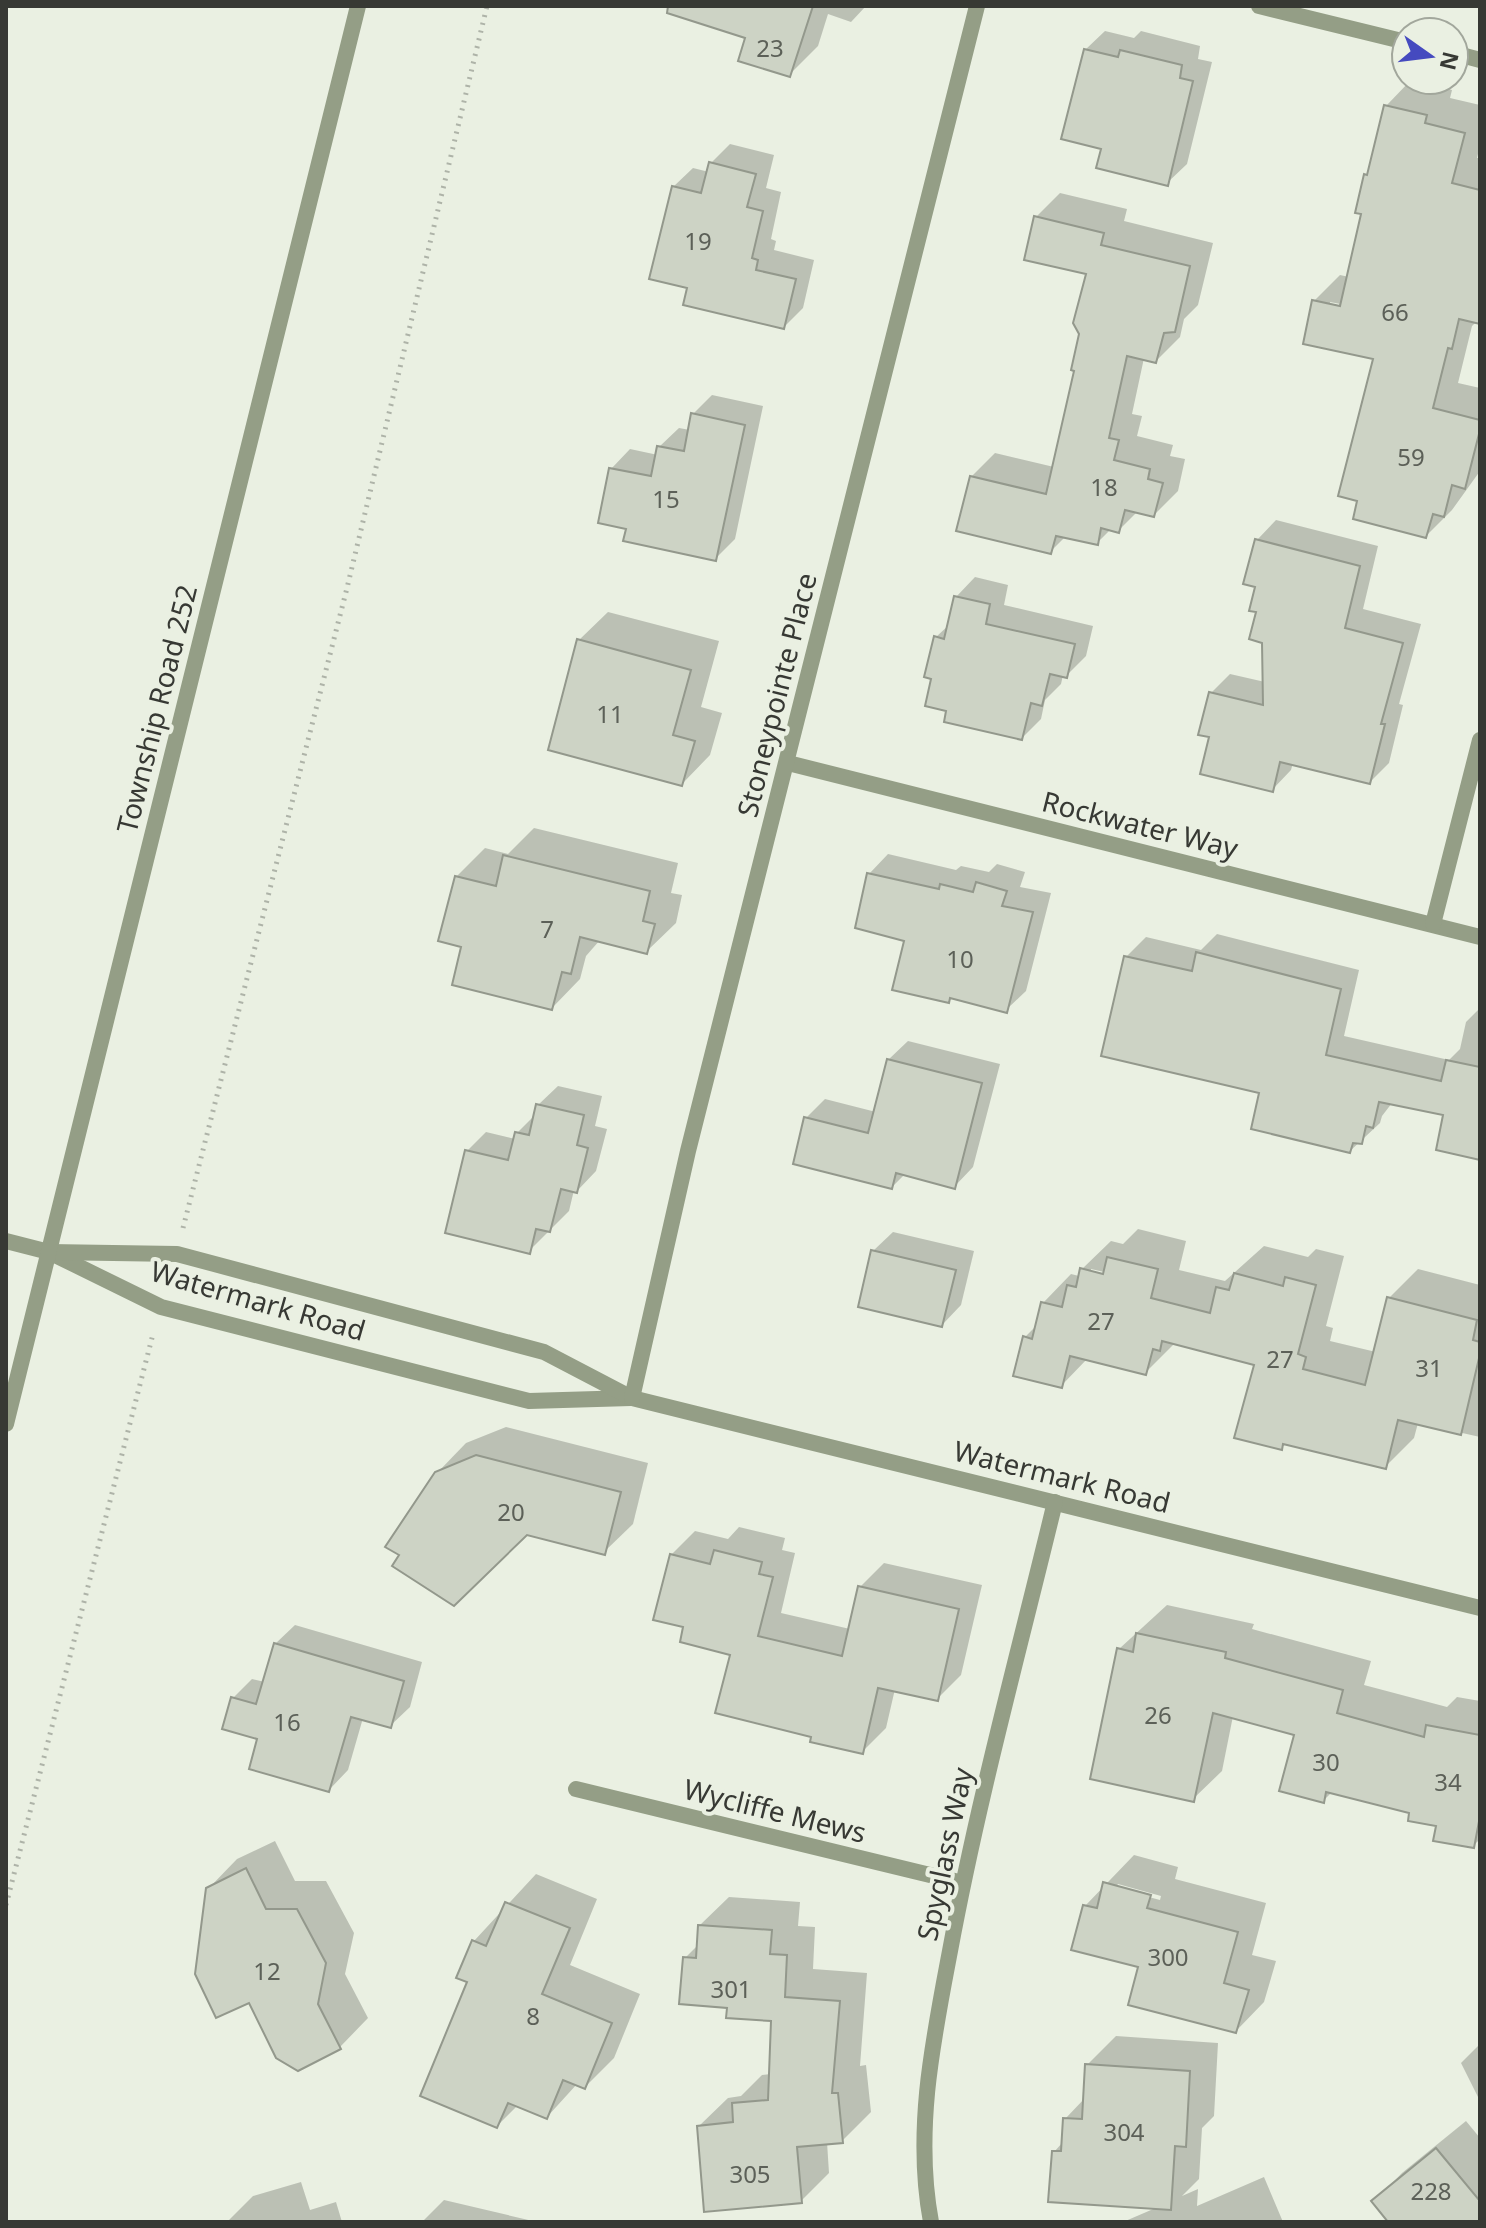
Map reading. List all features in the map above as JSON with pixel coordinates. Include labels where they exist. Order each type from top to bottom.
[{"type":"street","name":"Township Road 252","points":[[6,1424],[358,6]]},
{"type":"street","name":"Stoneypointe Place","points":[[632,1398],[688,1151],[977,6]]},
{"type":"street","points":[[1259,6],[1390,38]]},
{"type":"street","points":[[1433,924],[1480,740]]},
{"type":"street","name":"Rockwater Way","points":[[788,763],[1480,937]]},
{"type":"street","points":[[6,1241],[49,1252]]},
{"type":"street","name":"Watermark Road","points":[[49,1252],[177,1254],[544,1352],[632,1398],[1480,1608]]},
{"type":"street","name":"Watermark Road","points":[[49,1252],[161,1307],[529,1401],[632,1398]]},
{"type":"street","name":"Spyglass Way","points":[[931,2222],[923,2141],[929,2067],[963,1883],[1055,1502]]},
{"type":"street","name":"Wycliffe Mews","points":[[576,1789],[963,1883]]},
{"type":"path","points":[[177,1254],[347,588],[487,6]]},
{"type":"path","points":[[6,1905],[161,1307]]},
{"type":"building","points":[[668,6],[813,6],[790,77],[738,61],[745,38],[667,13]]},
{"type":"building","points":[[1084,49],[1118,57],[1120,50],[1182,65],[1180,78],[1193,81],[1168,186],[1096,168],[1101,149],[1061,139]]},
{"type":"building","points":[[1384,105],[1427,115],[1425,123],[1465,133],[1452,183],[1480,190],[1480,324],[1459,319],[1452,349],[1448,348],[1433,408],[1480,420],[1480,430],[1465,489],[1452,485],[1444,517],[1433,514],[1426,538],[1353,519],[1357,501],[1338,496],[1373,359],[1303,344],[1312,300],[1340,306],[1361,214],[1355,213]]},
{"type":"building","points":[[709,162],[756,174],[747,207],[763,211],[752,258],[758,260],[756,270],[796,279],[784,329],[683,305],[687,288],[649,279],[672,186],[701,193]]},
{"type":"building","points":[[1034,216],[1104,233],[1101,245],[1190,266],[1175,332],[1164,333],[1156,363],[1127,356],[1109,438],[1119,440],[1114,460],[1150,469],[1148,479],[1163,483],[1154,517],[1125,510],[1119,533],[1101,528],[1098,545],[1056,536],[1051,554],[956,531],[970,476],[1046,494],[1074,371],[1071,370],[1079,334],[1073,323],[1086,274],[1024,260]]},
{"type":"building","points":[[691,413],[745,425],[716,561],[623,541],[626,529],[598,523],[609,468],[651,476],[657,446],[684,451]]},
{"type":"building","points":[[1255,539],[1360,566],[1345,628],[1403,643],[1381,724],[1385,724],[1370,784],[1280,762],[1273,792],[1200,774],[1209,737],[1198,735],[1209,692],[1263,705],[1262,643],[1249,639],[1256,612],[1249,611],[1255,587],[1243,584]]},
{"type":"building","points":[[954,596],[990,604],[986,624],[1075,644],[1067,678],[1050,674],[1042,706],[1031,703],[1022,740],[944,722],[946,711],[925,706],[931,679],[924,677],[934,636],[944,639]]},
{"type":"building","points":[[577,639],[691,670],[673,735],[695,741],[682,786],[548,750]]},
{"type":"building","points":[[503,855],[650,891],[643,921],[655,924],[647,954],[580,937],[571,974],[562,972],[552,1010],[452,985],[461,947],[438,941],[455,876],[496,886]]},
{"type":"building","points":[[867,873],[939,889],[940,884],[973,892],[976,882],[1007,891],[1002,906],[1033,912],[1007,1013],[950,998],[949,1003],[892,990],[904,941],[855,928]]},
{"type":"building","points":[[1196,952],[1341,989],[1326,1055],[1441,1081],[1446,1060],[1480,1067],[1480,1160],[1436,1150],[1443,1115],[1379,1102],[1373,1128],[1366,1126],[1362,1144],[1353,1143],[1350,1153],[1251,1129],[1259,1093],[1101,1056],[1124,956],[1192,971]]},
{"type":"building","points":[[887,1059],[982,1083],[955,1189],[896,1173],[892,1189],[793,1164],[804,1117],[868,1133]]},
{"type":"building","points":[[536,1104],[584,1115],[577,1145],[588,1148],[577,1193],[561,1189],[550,1232],[536,1229],[530,1254],[445,1233],[465,1150],[508,1160],[515,1132],[529,1135]]},
{"type":"building","points":[[871,1250],[956,1270],[942,1327],[858,1307]]},
{"type":"building","points":[[1107,1257],[1158,1269],[1151,1298],[1210,1313],[1216,1287],[1229,1290],[1234,1273],[1283,1286],[1285,1277],[1316,1285],[1298,1354],[1306,1357],[1303,1369],[1365,1385],[1387,1297],[1477,1320],[1473,1340],[1480,1342],[1480,1354],[1461,1435],[1398,1420],[1386,1469],[1283,1444],[1282,1450],[1234,1438],[1254,1365],[1162,1341],[1160,1351],[1153,1349],[1146,1375],[1070,1356],[1062,1388],[1013,1376],[1023,1336],[1032,1339],[1041,1302],[1062,1307],[1067,1285],[1076,1287],[1080,1268],[1103,1274]]},
{"type":"building","points":[[476,1455],[621,1492],[605,1555],[527,1535],[454,1606],[392,1566],[399,1555],[385,1547],[435,1472]]},
{"type":"building","points":[[714,1550],[762,1562],[759,1574],[773,1577],[758,1636],[842,1656],[858,1586],[959,1609],[938,1701],[878,1688],[863,1754],[810,1742],[811,1737],[715,1713],[730,1655],[680,1642],[683,1627],[653,1620],[670,1554],[710,1564]]},
{"type":"building","points":[[1136,1633],[1226,1652],[1225,1658],[1343,1690],[1337,1713],[1424,1737],[1426,1725],[1480,1735],[1480,1816],[1474,1848],[1433,1841],[1436,1826],[1408,1821],[1409,1813],[1326,1792],[1324,1803],[1279,1791],[1294,1735],[1213,1713],[1194,1802],[1090,1779],[1117,1648],[1133,1652]]},
{"type":"building","points":[[274,1643],[404,1681],[391,1728],[351,1717],[329,1792],[249,1769],[257,1739],[222,1729],[231,1697],[256,1704]]},
{"type":"building","points":[[246,1868],[266,1909],[297,1909],[326,1963],[318,2004],[341,2049],[298,2071],[276,2058],[249,2003],[216,2018],[195,1974],[206,1888]]},
{"type":"building","points":[[1103,1882],[1151,1895],[1147,1908],[1238,1932],[1224,1983],[1249,1990],[1236,2033],[1128,2005],[1138,1967],[1071,1950],[1083,1905],[1097,1908]]},
{"type":"building","points":[[505,1902],[570,1928],[542,1994],[612,2023],[585,2089],[563,2080],[547,2119],[508,2103],[497,2128],[420,2096],[467,1982],[456,1978],[472,1940],[486,1946]]},
{"type":"building","points":[[698,1925],[772,1930],[770,1954],[787,1955],[785,1997],[840,2001],[832,2093],[838,2093],[843,2143],[797,2147],[802,2203],[704,2212],[697,2126],[733,2122],[732,2103],[768,2100],[771,2021],[726,2018],[727,2008],[679,2004],[683,1957],[696,1958]]},
{"type":"building","points":[[1085,2064],[1190,2071],[1186,2147],[1175,2146],[1171,2210],[1048,2202],[1052,2151],[1061,2151],[1063,2118],[1082,2119]]},
{"type":"building","points":[[1436,2148],[1480,2201],[1480,2222],[1388,2222],[1371,2201]]}]
